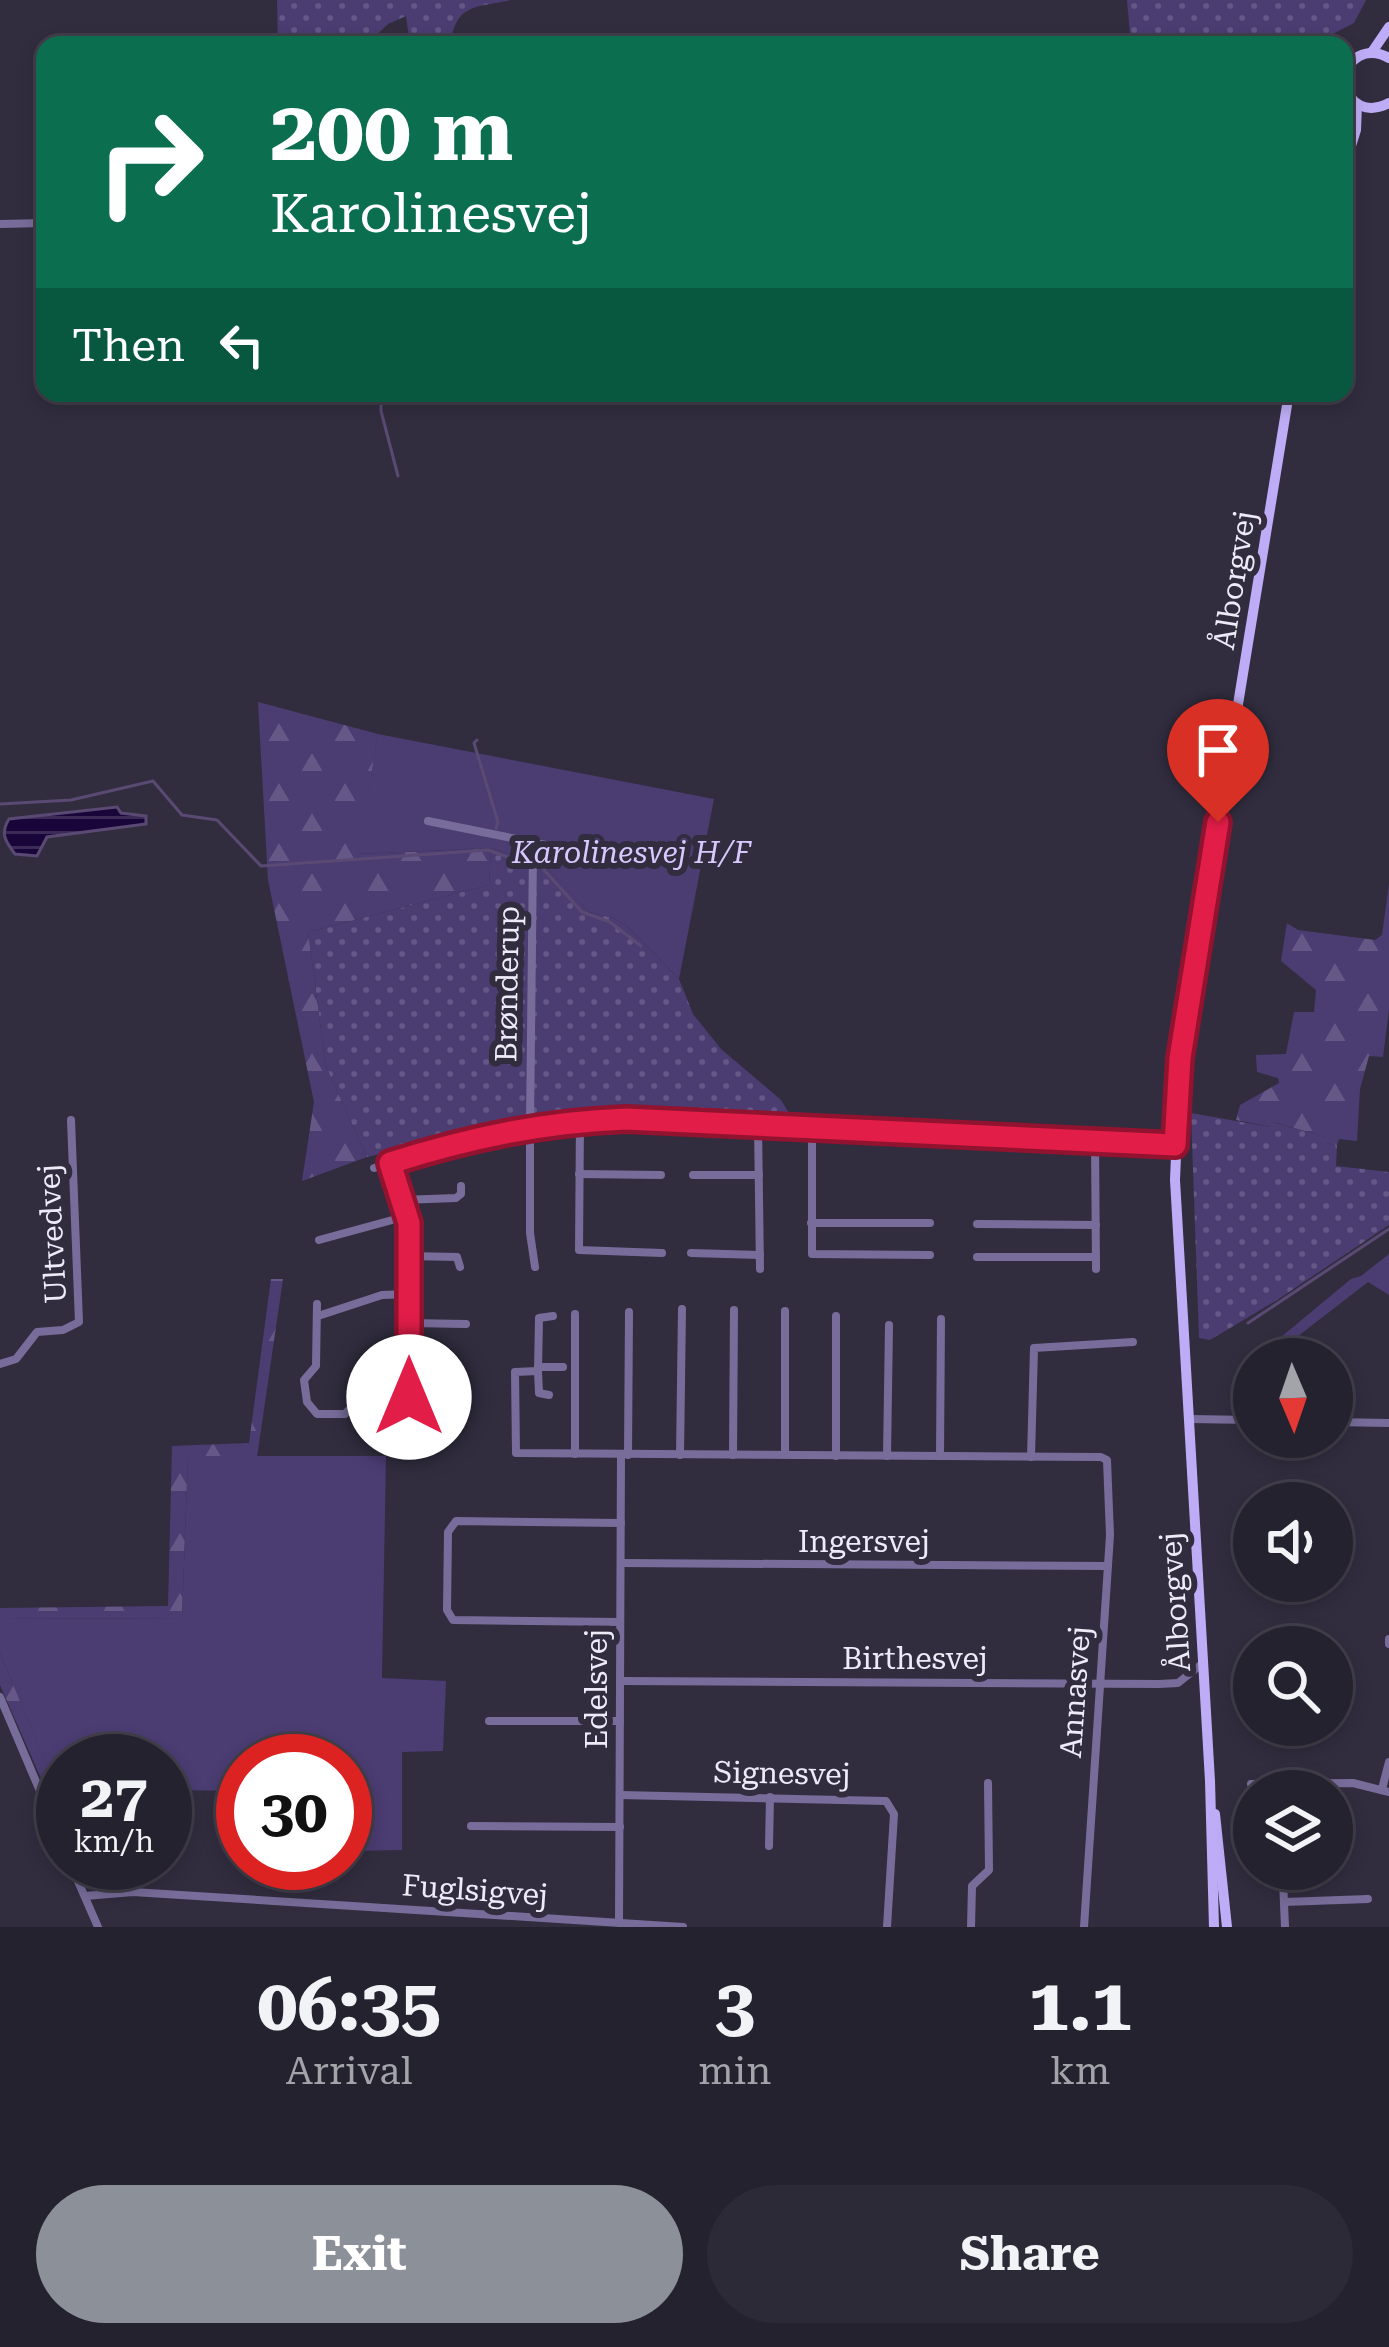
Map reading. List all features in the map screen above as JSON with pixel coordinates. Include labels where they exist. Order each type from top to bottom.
[{"type":"main road","points":[[1372,52],[1389,27]]},
{"type":"main road","points":[[1353,63],[1356,57],[1372,52],[1389,58]]},
{"type":"main road","points":[[1353,96],[1357,104],[1353,140]]},
{"type":"main road","points":[[1357,104],[1384,105]]},
{"type":"main road","points":[[1356,130],[1384,105]]},
{"type":"main road","name":"Ålborgvej","points":[[1214,1927],[1175,1145],[1180,1058],[1288,402]]},
{"type":"main road","name":"Ålborgvej","points":[[1210,1781],[1227,1927]]},
{"type":"street","points":[[0,224],[36,223]]},
{"type":"street","points":[[428,821],[551,846]]},
{"type":"street","name":"Brønderup","points":[[528,842],[533,851],[530,1234],[535,1267]]},
{"type":"street","name":"Ultvedvej","points":[[0,1364],[16,1358],[37,1332],[63,1330],[79,1322],[71,1120]]},
{"type":"street","points":[[374,1168],[463,1140],[580,1121],[671,1120],[1175,1145]]},
{"type":"street","points":[[580,1121],[580,1252],[662,1252]]},
{"type":"street","points":[[758,1125],[760,1269]]},
{"type":"street","points":[[812,1128],[813,1255],[930,1255]]},
{"type":"street","points":[[1095,1141],[1096,1269]]},
{"type":"street","points":[[390,1163],[407,1216],[409,1397]]},
{"type":"street","points":[[579,1174],[661,1174]]},
{"type":"street","points":[[693,1175],[759,1175]]},
{"type":"street","points":[[402,1200],[458,1197],[461,1186]]},
{"type":"street","points":[[319,1240],[407,1216]]},
{"type":"street","points":[[811,1223],[930,1223]]},
{"type":"street","points":[[977,1224],[1096,1225]]},
{"type":"street","points":[[692,1253],[760,1255]]},
{"type":"street","points":[[409,1256],[457,1257],[460,1267]]},
{"type":"street","points":[[976,1256],[1096,1257]]},
{"type":"street","points":[[316,1316],[380,1296],[409,1294]]},
{"type":"street","points":[[317,1304],[317,1364],[304,1380],[308,1405],[319,1415],[343,1415],[359,1400],[364,1365],[409,1365]]},
{"type":"street","points":[[680,1455],[682,1309]]},
{"type":"street","points":[[733,1455],[734,1310]]},
{"type":"street","points":[[785,1311],[785,1455]]},
{"type":"street","name":"Edelsvej","points":[[619,1923],[621,1523],[629,1312]]},
{"type":"street","points":[[575,1314],[575,1454]]},
{"type":"street","points":[[549,1395],[539,1393],[539,1318],[553,1316]]},
{"type":"street","points":[[836,1316],[836,1456]]},
{"type":"street","points":[[940,1456],[941,1319]]},
{"type":"street","points":[[409,1323],[466,1324]]},
{"type":"street","points":[[887,1456],[889,1325]]},
{"type":"street","points":[[563,1367],[514,1374],[514,1451],[1031,1456],[1034,1348],[1133,1342]]},
{"type":"street","points":[[1189,1419],[1233,1420]]},
{"type":"street","points":[[1353,1423],[1389,1424]]},
{"type":"street","name":"Annasvej","points":[[1031,1456],[1107,1460],[1108,1566],[1084,1927]]},
{"type":"street","points":[[620,1622],[458,1622],[447,1610],[448,1532],[456,1521],[621,1523]]},
{"type":"street","name":"Ingersvej","points":[[621,1563],[1108,1566]]},
{"type":"street","name":"Birthesvej","points":[[620,1681],[1178,1683],[1203,1664]]},
{"type":"street","points":[[0,1697],[36,1782]]},
{"type":"street","points":[[489,1721],[620,1721]]},
{"type":"street","points":[[1353,1786],[1386,1790],[1389,1762]]},
{"type":"street","points":[[971,1927],[972,1886],[989,1870],[988,1783]]},
{"type":"street","name":"Signesvej","points":[[620,1795],[877,1798],[892,1806],[886,1927]]},
{"type":"street","points":[[770,1797],[770,1846]]},
{"type":"street","points":[[471,1826],[620,1827]]},
{"type":"street","points":[[82,1890],[98,1927]]},
{"type":"street","points":[[1283,1890],[1285,1927]]},
{"type":"street","name":"Fuglsigvej","points":[[85,1896],[133,1892],[683,1927]]},
{"type":"street","points":[[1284,1902],[1368,1899]]},
{"type":"street","points":[[436,1911],[436,1927]]},
{"type":"green space","points":[[277,0],[511,0],[469,10],[457,21],[452,36],[409,36],[406,16],[375,36],[278,36]]},
{"type":"green space","points":[[1127,0],[1366,0],[1354,23],[1329,36],[1130,36]]},
{"type":"green space","points":[[258,702],[378,734],[359,854],[491,848],[489,885],[308,932],[326,1067],[367,1157],[302,1181],[314,1102],[268,880]]},
{"type":"green space","name":"Karolinesvej H/F","points":[[378,734],[714,799],[679,979],[628,927],[589,912],[546,867],[491,848],[358,854]]},
{"type":"green space","points":[[491,848],[547,867],[589,912],[628,927],[679,979],[693,1014],[721,1049],[781,1100],[792,1118],[652,1110],[542,1115],[367,1157],[326,1067],[308,932],[489,885]]},
{"type":"green space","points":[[1389,884],[1389,1009],[1383,1057],[1369,1056],[1360,1089],[1357,1141],[1325,1143],[1325,1137],[1274,1122],[1271,1127],[1236,1120],[1240,1105],[1279,1083],[1278,1078],[1257,1072],[1256,1055],[1286,1054],[1294,1012],[1314,1012],[1316,990],[1281,961],[1287,923],[1298,930],[1375,940],[1382,935]]},
{"type":"green space","points":[[1191,1113],[1270,1127],[1273,1122],[1325,1137],[1326,1143],[1337,1145],[1336,1166],[1389,1172],[1389,1225],[1210,1340],[1199,1338]]},
{"type":"green space","points":[[1389,1254],[1389,1295],[1368,1282],[1296,1338],[1280,1338]]},
{"type":"green space","points":[[271,1279],[283,1279],[257,1457],[188,1457],[182,1618],[0,1619],[0,1608],[168,1606],[172,1446],[249,1443]]},
{"type":"green space","points":[[188,1456],[386,1456],[382,1678],[446,1681],[443,1751],[402,1752],[402,1850],[372,1851],[372,1734],[216,1734],[216,1791],[192,1790],[192,1734],[36,1734],[36,1739],[0,1653],[0,1619],[182,1618]]},
{"type":"green space","points":[[0,1653],[36,1738],[36,1767],[0,1685]]},
{"type":"shaded area","points":[[117,807],[121,813],[146,816],[146,824],[47,837],[37,856],[15,854],[5,837],[9,819]]},
{"type":"waterway","points":[[383,402],[381,411],[398,476]]},
{"type":"waterway","points":[[477,740],[496,828]]},
{"type":"waterway","points":[[0,804],[71,800],[153,781],[182,815],[217,820],[261,866],[488,850],[524,863]]},
{"type":"waterway","points":[[544,870],[582,912],[610,922],[641,946]]},
{"type":"waterway","points":[[1248,1323],[1389,1229]]},
{"type":"route","points":[[409,1397],[409,1223],[390,1163],[498,1132],[626,1119],[1175,1145],[1180,1058],[1218,822]]}]
